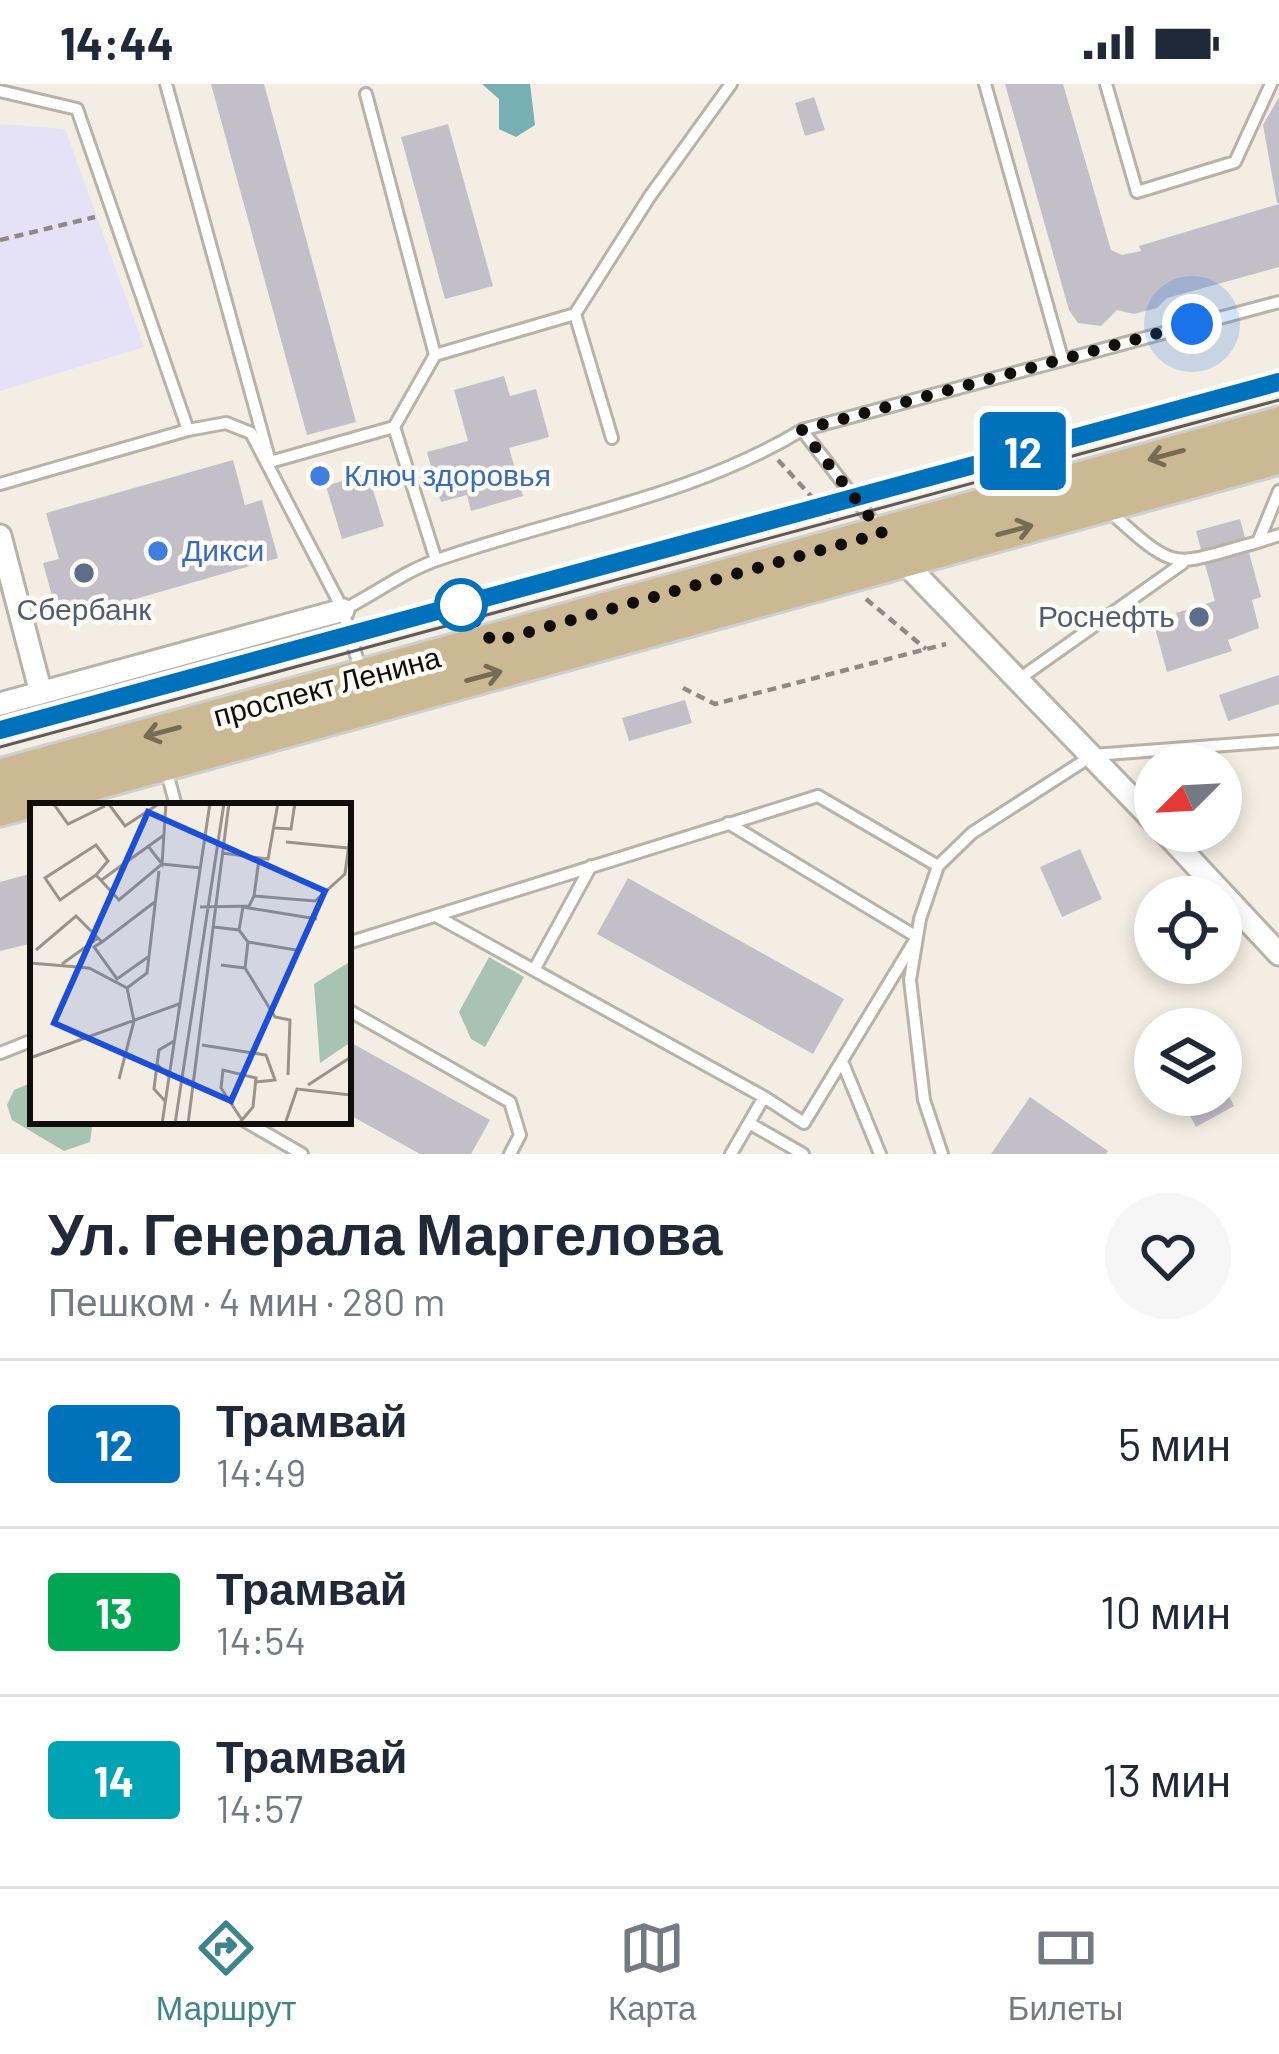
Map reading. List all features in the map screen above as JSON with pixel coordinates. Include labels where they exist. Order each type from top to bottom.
[{"type":"main road","name":"проспект Ленина","points":[[0,776],[367,692],[892,547],[1279,424]]},
{"type":"main road","name":"проспект Ленина","points":[[892,547],[1103,506],[1279,458]]},
{"type":"main road","name":"проспект Ленина","points":[[0,809],[165,764],[367,692]]},
{"type":"street","points":[[0,536],[41,693]]},
{"type":"street","points":[[892,547],[1134,799]]},
{"type":"street","points":[[0,704],[343,610]]},
{"type":"street","points":[[1184,852],[1279,954]]},
{"type":"lane","points":[[166,84],[270,462]]},
{"type":"lane","points":[[270,462],[394,427],[435,355],[575,314],[650,196],[731,84]]},
{"type":"lane","points":[[985,84],[1062,358]]},
{"type":"lane","points":[[1106,84],[1137,192],[1235,162],[1271,84]]},
{"type":"lane","points":[[0,91],[77,110],[188,430]]},
{"type":"lane","points":[[367,94],[435,355]]},
{"type":"lane","points":[[343,610],[436,560],[629,503],[770,449],[802,430],[1279,302]]},
{"type":"lane","points":[[575,314],[612,438]]},
{"type":"lane","points":[[0,484],[188,430],[226,423],[251,433],[343,610],[367,692]]},
{"type":"lane","points":[[394,427],[436,560]]},
{"type":"lane","points":[[802,430],[892,547]]},
{"type":"lane","points":[[1258,542],[1279,490]]},
{"type":"lane","points":[[1103,506],[1154,552],[1183,563]]},
{"type":"lane","points":[[1019,680],[1183,563],[1279,535]]},
{"type":"lane","points":[[942,1154],[924,1100],[910,980],[938,866],[972,833],[1093,755],[1279,741]]},
{"type":"lane","points":[[165,764],[175,803]]},
{"type":"lane","points":[[351,942],[818,796],[938,866]]},
{"type":"lane","points":[[728,823],[917,938]]},
{"type":"lane","points":[[534,970],[591,866]]},
{"type":"lane","points":[[435,916],[764,1097],[804,1124],[917,938]]},
{"type":"lane","points":[[351,1012],[510,1102],[520,1135],[510,1154]]},
{"type":"lane","points":[[0,1053],[30,1041]]},
{"type":"lane","points":[[842,1061],[880,1154]]},
{"type":"lane","points":[[731,1154],[764,1097]]},
{"type":"lane","points":[[749,1123],[802,1154]]},
{"type":"lane","points":[[250,1124],[302,1154]]},
{"type":"path","points":[[0,241],[112,213]]},
{"type":"path","points":[[778,460],[834,521]]},
{"type":"path","points":[[854,590],[926,649]]},
{"type":"path","points":[[683,688],[715,704],[946,644]]},
{"type":"shaded area","points":[[0,124],[65,129],[144,347],[0,391]]},
{"type":"green space","points":[[489,957],[524,977],[485,1047],[471,1039],[459,1012]]},
{"type":"green space","points":[[30,1083],[30,1124],[93,1124],[90,1142],[64,1151],[12,1120],[7,1105],[14,1090]]},
{"type":"water","points":[[482,84],[530,84],[535,125],[516,137],[499,129],[499,99]]},
{"type":"building","points":[[211,84],[264,84],[356,422],[307,435]]},
{"type":"building","points":[[1005,84],[1063,84],[1111,250],[1122,255],[1141,251],[1139,246],[1279,204],[1279,267],[1167,298],[1157,308],[1134,314],[1117,310],[1101,326],[1078,323],[1069,310]]},
{"type":"building","points":[[814,97],[825,130],[805,136],[795,103]]},
{"type":"building","points":[[1279,97],[1279,203],[1277,203],[1263,125]]},
{"type":"building","points":[[448,124],[493,286],[445,299],[401,137]]},
{"type":"building","points":[[504,376],[510,396],[536,389],[549,437],[509,448],[523,496],[471,511],[467,495],[441,502],[427,452],[468,441],[454,390]]},
{"type":"building","points":[[233,460],[245,505],[262,500],[278,558],[59,621],[43,563],[59,559],[46,513]]},
{"type":"building","points":[[368,473],[384,526],[342,539],[326,486]]},
{"type":"building","points":[[1240,519],[1261,597],[1252,600],[1259,628],[1228,640],[1232,651],[1167,672],[1155,628],[1179,620],[1176,613],[1215,601],[1196,531]]},
{"type":"building","points":[[1279,675],[1279,704],[1228,721],[1219,695]]},
{"type":"building","points":[[685,700],[692,723],[629,741],[622,718]]},
{"type":"building","points":[[1080,849],[1102,899],[1062,917],[1040,867]]},
{"type":"building","points":[[30,874],[30,944],[0,951],[0,882]]},
{"type":"building","points":[[628,878],[844,999],[813,1054],[597,934]]},
{"type":"building","points":[[351,1043],[490,1120],[471,1154],[420,1154],[351,1116]]},
{"type":"building","points":[[1030,1097],[1108,1151],[1106,1154],[991,1154]]},
{"type":"building","points":[[1190,1116],[1216,1116],[1196,1127]]},
{"type":"tram line","name":"12","points":[[0,730],[1279,382]]},
{"type":"tram line","points":[[0,747],[1279,400]]},
{"type":"place","name":"Ключ здоровья","points":[[320,476]]},
{"type":"place","name":"Дикси","points":[[158,551]]},
{"type":"place","name":"Сбербанк","points":[[84,573]]},
{"type":"place","name":"Роснефть","points":[[1199,617]]},
{"type":"route","points":[[461,605],[493,642],[882,533],[802,430],[1192,324]]}]
